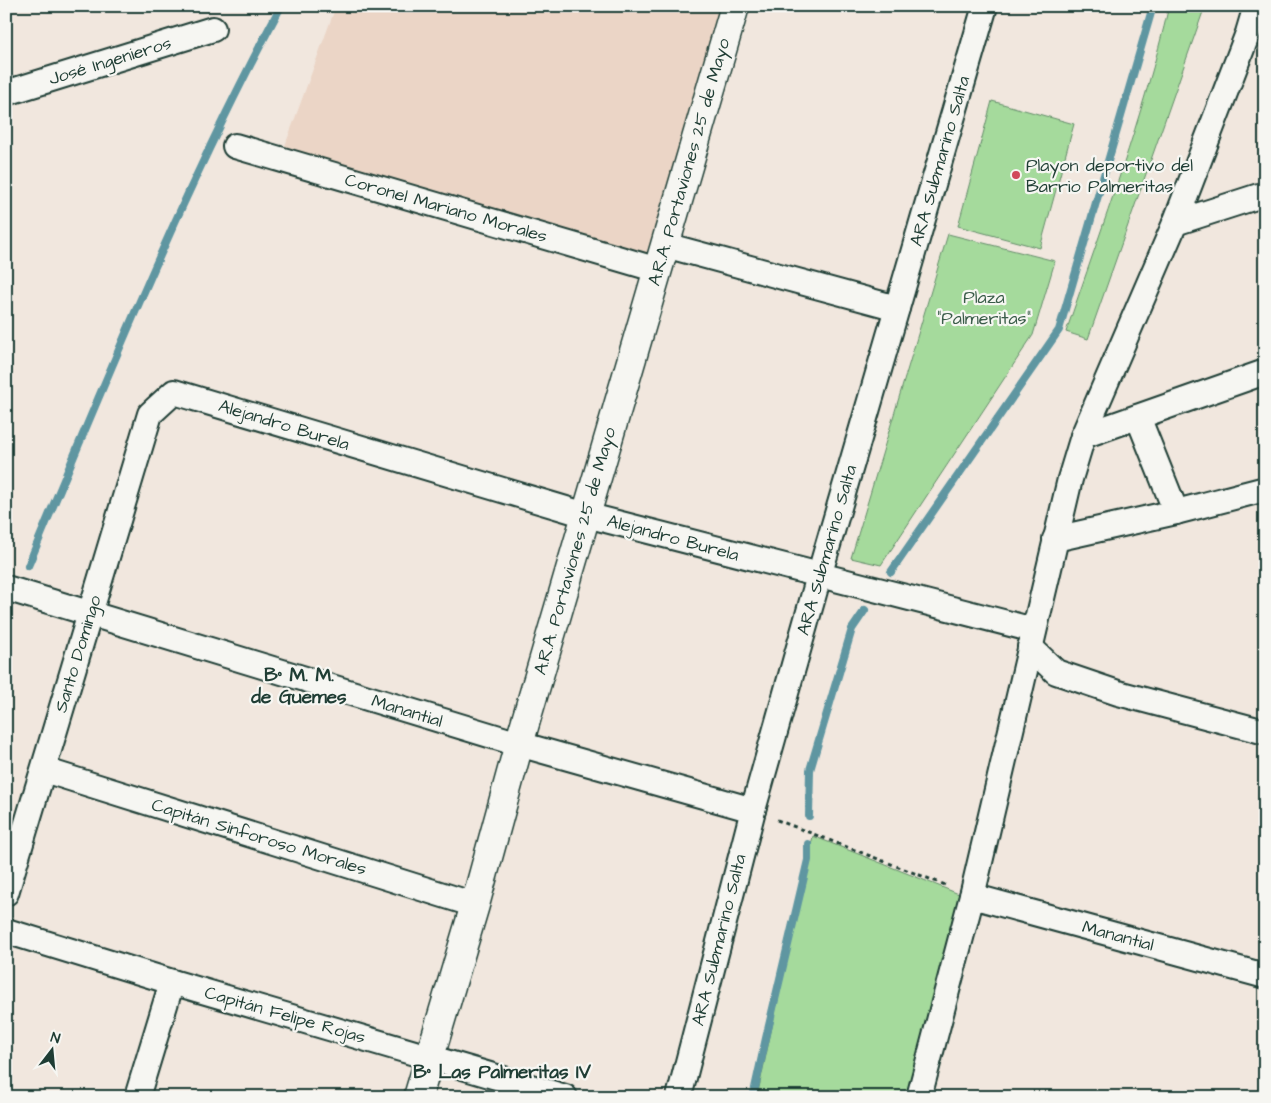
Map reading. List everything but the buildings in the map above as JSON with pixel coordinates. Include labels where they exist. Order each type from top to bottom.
[{"type":"street","name":"A.R.A. Portaviones 25 de Mayo","points":[[418,1097],[475,905],[518,744],[735,6]]},
{"type":"street","name":"ARA Submarino Salta","points":[[679,1097],[753,810],[985,6]]},
{"type":"street","points":[[919,1097],[972,896],[1055,539],[1083,436],[1257,30],[1256,6]]},
{"type":"street","name":"José Ingenieros","points":[[6,93],[214,29]]},
{"type":"street","name":"Coronel Mariano Morales","points":[[235,146],[661,257],[897,308]]},
{"type":"street","points":[[1175,223],[1265,194]]},
{"type":"street","points":[[1083,436],[1265,372]]},
{"type":"street","name":"Alejandro Burela","points":[[150,414],[174,392],[586,515],[819,576],[1032,638]]},
{"type":"street","name":"Santo Domingo","points":[[6,893],[150,414]]},
{"type":"street","points":[[1138,417],[1176,512]]},
{"type":"street","points":[[1055,539],[1176,512],[1265,489]]},
{"type":"street","name":"Manantial","points":[[6,588],[518,744],[753,810]]},
{"type":"street","points":[[1032,638],[1056,672],[1118,693],[1265,732]]},
{"type":"street","name":"Capitán Sinforoso Morales","points":[[44,770],[475,905]]},
{"type":"street","name":"Manantial","points":[[972,896],[1265,976]]},
{"type":"street","name":"Capitán Felipe Rojas","points":[[6,931],[172,982],[565,1097]]},
{"type":"street","points":[[137,1097],[172,982]]},
{"type":"path","points":[[753,810],[972,896]]},
{"type":"shaded area","points":[[336,6],[733,6],[655,267],[283,151]]},
{"type":"green space","points":[[1169,6],[1205,6],[1088,339],[1066,332],[1135,129]]},
{"type":"green space","name":"Playon deportivo del Barrio Palmeritas","points":[[992,101],[1074,124],[1040,248],[958,226]]},
{"type":"green space","name":"Plaza \"Palmeritas\"","points":[[948,234],[1055,261],[1033,335],[881,565],[851,558]]},
{"type":"green space","points":[[813,836],[969,898],[917,1097],[757,1097]]},
{"type":"waterway","points":[[28,566],[117,353],[179,213],[281,6]]},
{"type":"waterway","points":[[891,572],[1059,330],[1153,6]]},
{"type":"waterway","points":[[809,816],[810,770],[852,629],[865,610]]},
{"type":"waterway","points":[[753,1097],[808,860],[808,844]]},
{"type":"place","name":"Playon deportivo del Barrio Palmeritas","points":[[1016,175]]},
{"type":"district","name":"B° M. M. de Guemes","points":[[299,686]]},
{"type":"district","name":"B° Las Palmeritas IV","points":[[502,1072]]}]
